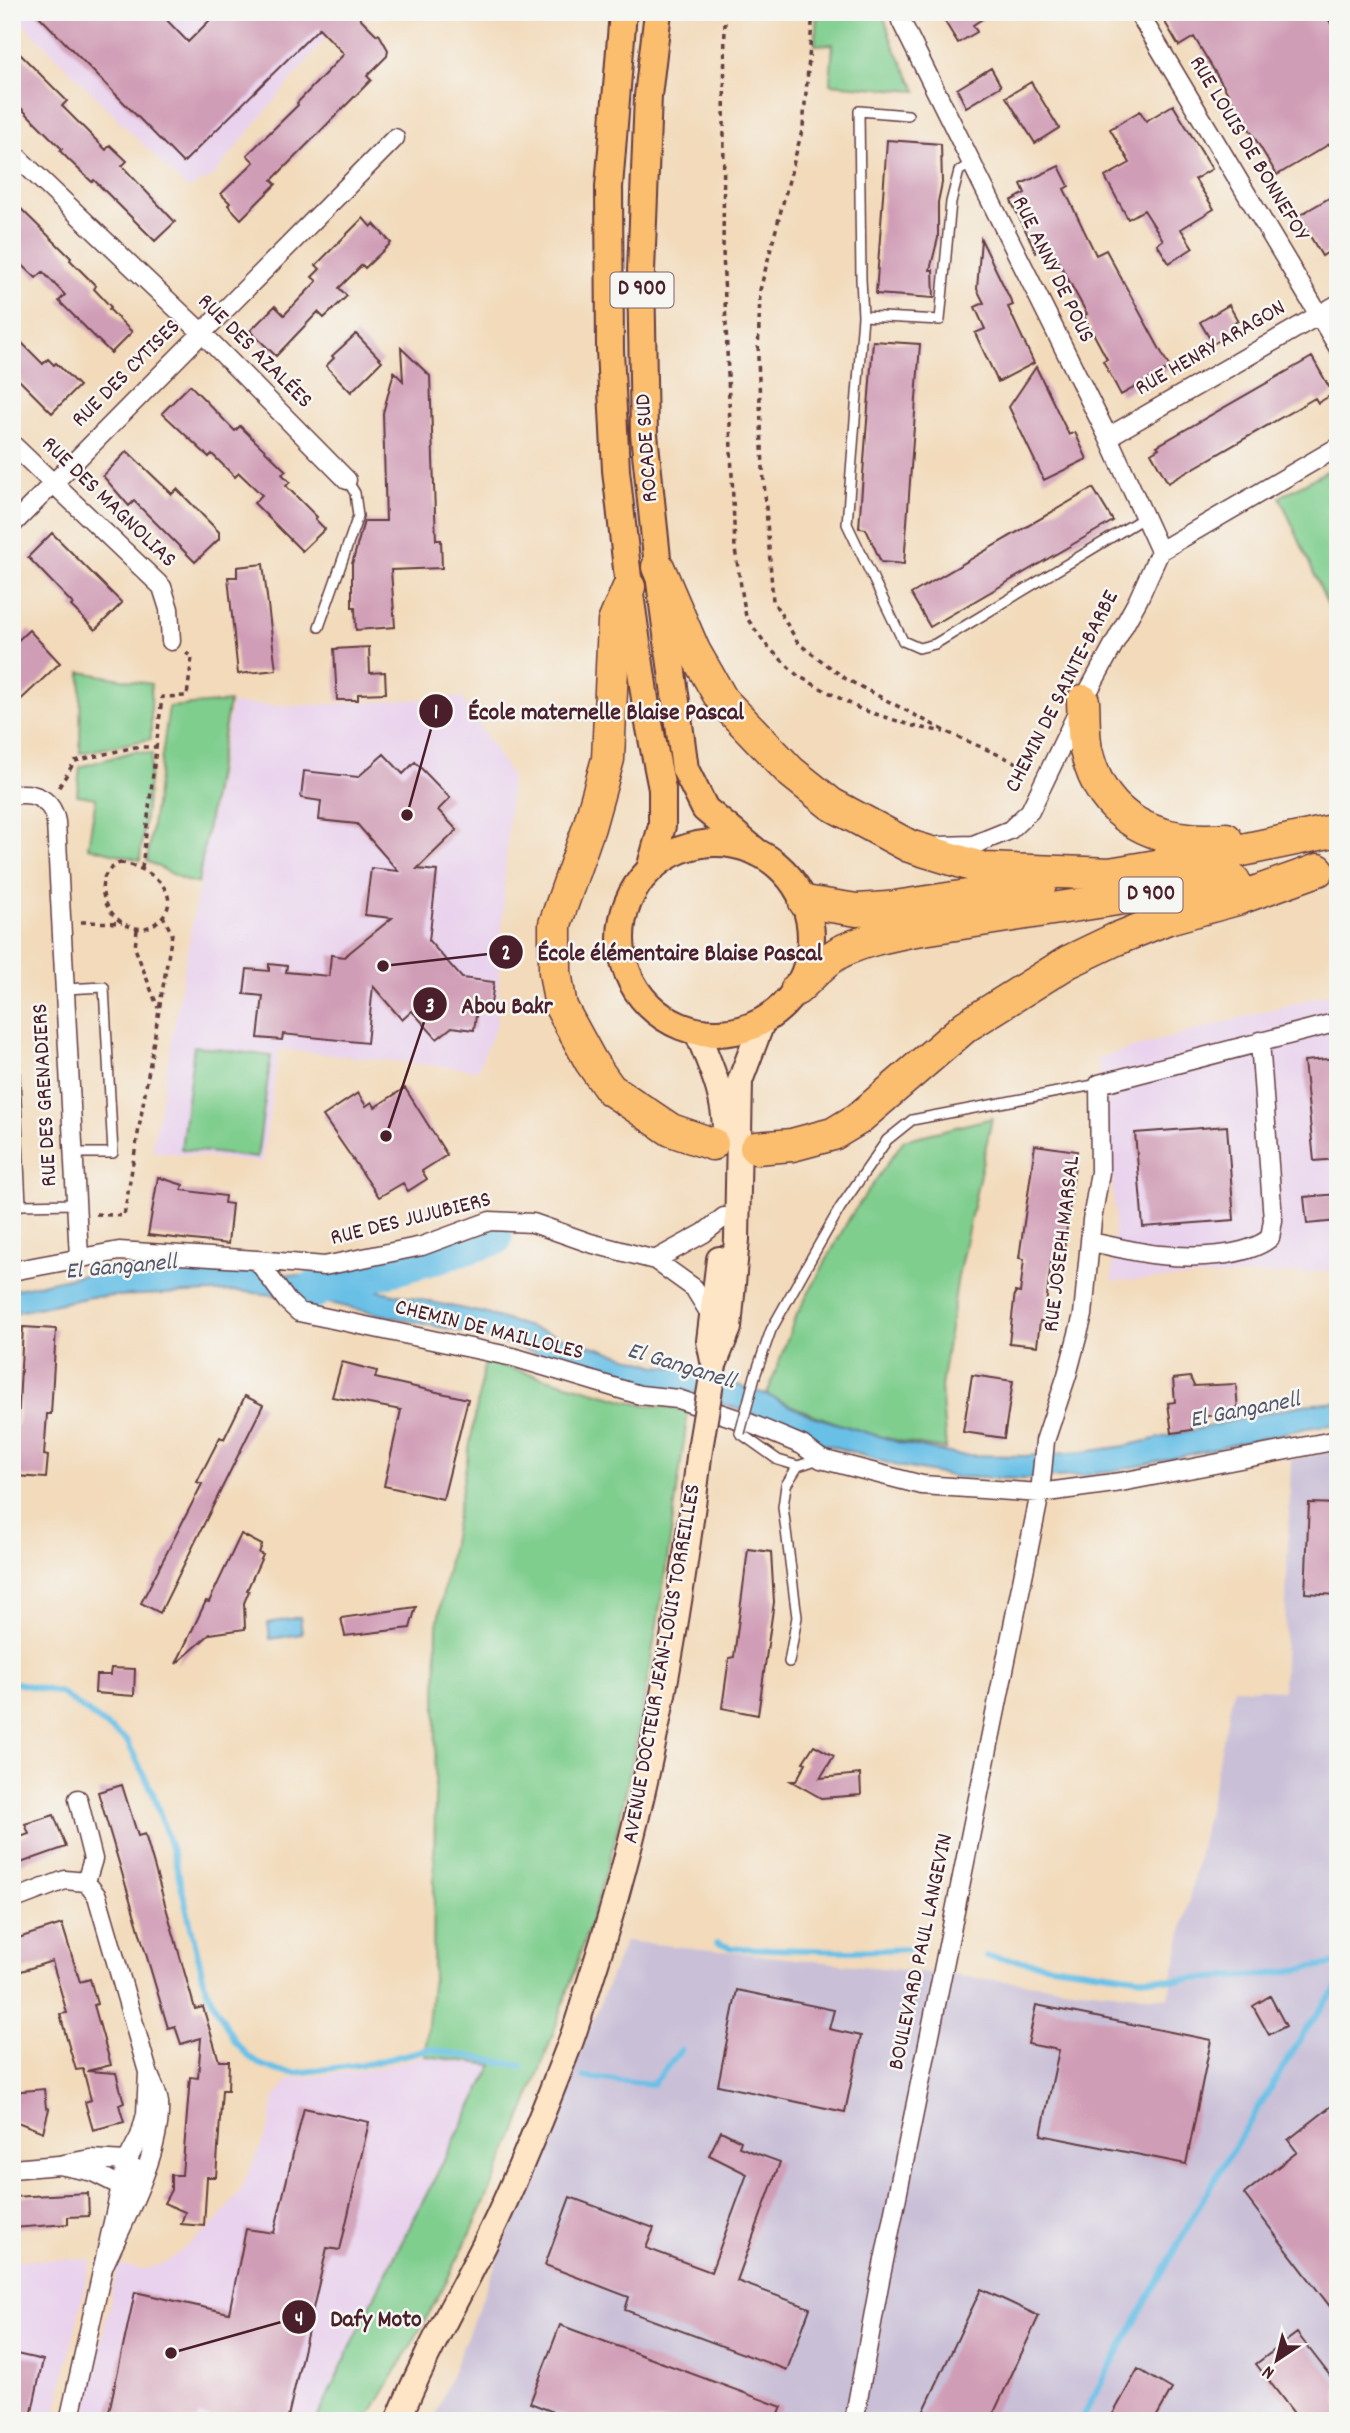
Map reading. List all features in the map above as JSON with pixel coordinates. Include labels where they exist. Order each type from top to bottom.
[{"type":"highway","points":[[658,567],[694,651],[722,700],[791,772],[831,804],[909,846],[985,869],[1112,874]]},
{"type":"highway","points":[[629,587],[614,622],[608,758],[589,827],[555,924],[555,972],[561,1007],[591,1062],[610,1089],[671,1130],[712,1144]]},
{"type":"highway","points":[[1083,701],[1086,750],[1100,786],[1119,812],[1142,827],[1177,839],[1211,840],[1338,828]]},
{"type":"highway","name":"D 900","points":[[797,989],[823,964],[840,953],[872,940],[910,931],[976,909],[1112,874],[1209,857],[1338,828]]},
{"type":"highway","points":[[756,1148],[792,1145],[833,1134],[858,1119],[966,1026],[1024,988],[1102,945],[1168,918],[1237,899],[1328,867]]},
{"type":"highway","name":"D 900","points":[[805,902],[857,910],[976,909],[1328,867]]},
{"type":"main road","name":"ROCADE SUD","points":[[623,12],[609,187],[608,277],[616,470],[647,713],[662,789],[662,826],[650,869]]},
{"type":"main road","name":"ROCADE SUD","points":[[658,12],[648,96],[641,271],[644,434],[658,567],[685,769],[705,809],[758,853]]},
{"type":"main road","points":[[701,844],[730,844],[758,853],[785,873],[805,902],[811,928],[810,955],[797,989],[782,1008],[762,1023],[741,1031],[719,1034],[697,1032],[667,1020],[654,1011],[634,987],[624,964],[620,941],[625,909],[635,888],[650,869],[674,852],[701,844]]},
{"type":"main road","points":[[732,1112],[740,1081],[762,1023]]},
{"type":"main road","points":[[697,1032],[732,1112]]},
{"type":"main road","name":"AVENUE DOCTEUR JEAN-LOUIS TORREILLES","points":[[714,1365],[709,1341],[724,1217],[732,1112]]},
{"type":"main road","name":"AVENUE DOCTEUR JEAN-LOUIS TORREILLES","points":[[398,2421],[429,2351],[503,2205],[570,2043],[631,1846],[649,1766],[688,1550],[700,1449],[714,1365],[729,1328],[737,1239],[732,1112]]},
{"type":"street","name":"RUE ANNY DE POUS","points":[[901,12],[901,21],[1108,437],[1160,551]]},
{"type":"street","name":"RUE LOUIS DE BONNEFOY","points":[[1138,12],[1338,347]]},
{"type":"street","name":"RUE DES CYTISES","points":[[12,525],[395,138]]},
{"type":"street","name":"RUE DES AZALÉES","points":[[12,152],[202,333],[346,480]]},
{"type":"street","name":"RUE HENRY ARAGON","points":[[1108,437],[1338,304]]},
{"type":"street","name":"RUE DES MAGNOLIAS","points":[[12,444],[162,587],[169,609],[171,642]]},
{"type":"street","points":[[1160,551],[1338,447]]},
{"type":"street","name":"CHEMIN DE SAINTE-BARBE","points":[[909,846],[973,845],[1010,830],[1030,811],[1083,701],[1138,600],[1160,551]]},
{"type":"street","points":[[12,795],[32,794],[49,804]]},
{"type":"street","name":"RUE DES GRENADIERS","points":[[49,804],[56,822],[79,1257]]},
{"type":"street","points":[[1099,1084],[1338,1022]]},
{"type":"street","points":[[1090,1242],[1159,1255],[1213,1256],[1259,1247],[1270,1238],[1273,1220],[1260,1041]]},
{"type":"street","name":"RUE JOSEPH MARSAL","points":[[1040,1488],[1045,1441],[1083,1315],[1095,1196],[1100,1172],[1099,1084]]},
{"type":"street","points":[[712,1317],[694,1287],[655,1260],[704,1233],[724,1217]]},
{"type":"street","name":"RUE DES JUJUBIERS","points":[[260,1264],[324,1266],[422,1247],[489,1221],[533,1223],[590,1243],[655,1260]]},
{"type":"street","points":[[12,1271],[119,1251],[260,1264]]},
{"type":"street","name":"CHEMIN DE MAILLOLES","points":[[260,1264],[299,1312],[513,1357],[640,1395],[678,1399],[749,1423],[802,1445],[821,1459],[922,1485],[1040,1488],[1121,1482],[1338,1440]]},
{"type":"street","name":"BOULEVARD PAUL LANGEVIN","points":[[854,2421],[878,2285],[1040,1488]]},
{"type":"street","points":[[78,1799],[93,1859],[86,1882]]},
{"type":"street","points":[[12,1900],[65,1880],[86,1882],[97,1896],[148,2072],[159,2101],[157,2136],[143,2177],[105,2263]]},
{"type":"street","points":[[69,2421],[127,2161],[141,2136],[146,2114],[148,2072]]},
{"type":"street","points":[[12,2168],[59,2165],[90,2159],[127,2161],[143,2177]]},
{"type":"street","points":[[59,2165],[93,2172],[121,2186],[143,2177]]},
{"type":"lane","points":[[908,116],[859,111],[863,316],[846,524],[903,641],[919,648],[935,644],[1145,517]]},
{"type":"lane","points":[[863,316],[940,320],[951,202],[959,172],[972,163]]},
{"type":"lane","name":"RUE DES AZALÉES","points":[[319,627],[358,516],[355,493],[346,480]]},
{"type":"lane","points":[[65,989],[104,988],[113,1153],[73,1153]]},
{"type":"lane","points":[[12,1016],[17,1207],[76,1208]]},
{"type":"lane","points":[[821,1459],[798,1466],[778,1460],[740,1433],[771,1330],[840,1209],[887,1140],[912,1120],[1099,1084]]},
{"type":"lane","points":[[789,1662],[797,1618],[783,1507],[786,1485],[798,1466]]},
{"type":"path","points":[[725,12],[723,251],[735,549],[746,617],[768,647],[798,677],[860,709],[914,726],[949,733]]},
{"type":"path","points":[[813,12],[803,127],[760,290],[758,358],[773,601],[800,644],[846,678],[949,733],[1047,776]]},
{"type":"path","points":[[142,868],[162,697],[187,696],[192,657],[171,642]]},
{"type":"path","points":[[49,804],[75,761],[135,747],[156,747]]},
{"type":"path","points":[[120,863],[134,864],[142,868],[159,879],[167,892],[167,907],[163,916],[147,929],[137,930],[122,923],[110,910],[104,900],[102,886],[104,874],[110,867],[120,863]]},
{"type":"path","points":[[76,1208],[124,1216],[172,934],[163,916]]},
{"type":"path","points":[[62,921],[122,923]]},
{"type":"path","points":[[137,930],[135,948],[159,1010]]},
{"type":"shaded area","points":[[12,12],[347,12],[212,177],[187,189]]},
{"type":"shaded area","points":[[461,697],[511,776],[496,1026],[477,1070],[279,1049],[262,1163],[152,1151],[231,704],[293,706]]},
{"type":"shaded area","points":[[1338,991],[1338,1271],[1112,1281],[1115,1212],[1097,1058]]},
{"type":"shaded area","points":[[1338,1451],[1338,2421],[433,2421],[625,1941],[1168,1998],[1234,1688],[1283,1690],[1291,1459]]},
{"type":"shaded area","points":[[425,2056],[493,2065],[378,2289],[316,2421],[84,2421],[118,2265],[143,2270],[169,2261],[216,2223],[238,2195],[270,2126],[274,2097],[290,2079],[374,2069]]},
{"type":"shaded area","points":[[91,2259],[54,2421],[12,2421],[12,2260]]},
{"type":"green space","points":[[817,12],[882,12],[894,47],[917,91],[830,84],[833,44],[815,45]]},
{"type":"green space","points":[[1338,465],[1338,628],[1280,497]]},
{"type":"green space","points":[[81,672],[151,684],[151,739],[80,753]]},
{"type":"green space","points":[[229,702],[198,883],[186,881],[147,861],[169,707]]},
{"type":"green space","points":[[135,751],[152,754],[140,860],[88,847],[96,798],[77,795],[80,767]]},
{"type":"green space","points":[[194,1046],[271,1056],[257,1158],[181,1149]]},
{"type":"green space","points":[[992,1118],[958,1276],[941,1387],[946,1449],[899,1441],[854,1429],[767,1395],[795,1318],[850,1217],[904,1140]]},
{"type":"green space","points":[[485,1361],[638,1404],[688,1410],[657,1626],[638,1733],[607,1870],[556,2025],[509,2148],[442,2290],[366,2421],[316,2421],[378,2289],[493,2065],[425,2056],[433,1974],[437,1626]]},
{"type":"water","points":[[238,1269],[314,1277],[483,1313],[657,1366],[691,1369],[767,1395],[812,1416],[904,1444],[958,1455],[1025,1456],[1083,1452],[1125,1446],[1302,1405],[1338,1402],[1338,1424],[1306,1428],[1129,1468],[1086,1475],[1026,1479],[956,1477],[898,1466],[805,1438],[758,1416],[686,1391],[651,1388],[477,1335],[310,1299],[237,1291],[91,1297],[12,1313],[12,1290],[88,1274]]},
{"type":"water","points":[[300,1617],[302,1634],[270,1639],[268,1623]]},
{"type":"building","points":[[35,12],[159,12],[188,42],[218,12],[354,12],[379,34],[388,50],[387,56],[367,76],[371,80],[272,180],[276,184],[241,219],[221,194],[254,162],[247,155],[298,105],[344,54],[319,28],[183,163]]},
{"type":"building","points":[[939,12],[993,12],[973,25],[977,32],[958,43]]},
{"type":"building","points":[[1159,12],[1324,12],[1338,35],[1338,139],[1277,175],[1194,37],[1179,46]]},
{"type":"building","points":[[12,46],[67,101],[62,106],[106,150],[110,145],[127,161],[122,166],[175,222],[155,241],[94,180],[92,182],[70,161],[60,151],[62,149],[12,99]]},
{"type":"building","points":[[991,68],[1001,86],[966,107],[957,89]]},
{"type":"building","points":[[1031,82],[1059,128],[1035,143],[1006,97]]},
{"type":"building","points":[[1173,105],[1212,169],[1195,179],[1214,209],[1181,229],[1193,248],[1169,263],[1157,244],[1163,240],[1144,210],[1128,219],[1105,177],[1130,163],[1110,129],[1140,111],[1146,121]]},
{"type":"building","points":[[887,140],[941,144],[942,183],[938,202],[938,238],[930,270],[933,270],[934,298],[876,294]]},
{"type":"building","points":[[1059,166],[1069,186],[1064,189],[1096,255],[1106,250],[1170,368],[1121,395],[1103,361],[1107,359],[1084,316],[1087,314],[1050,246],[1036,252],[1011,201],[1025,193],[1021,184]]},
{"type":"building","points":[[1338,193],[1338,246],[1322,256],[1298,216]]},
{"type":"building","points":[[12,200],[71,258],[96,286],[94,289],[111,307],[109,309],[132,332],[111,353],[59,301],[65,295],[43,272],[36,278],[12,255]]},
{"type":"building","points":[[363,218],[371,227],[374,224],[391,243],[365,268],[362,265],[339,288],[347,296],[324,318],[318,312],[276,356],[250,331],[275,306],[284,315],[317,281],[312,277],[320,269],[316,265]]},
{"type":"building","points":[[981,239],[1013,305],[1008,307],[1034,363],[998,382],[975,333],[985,329],[975,307],[984,303],[977,289]]},
{"type":"building","points":[[1229,305],[1238,321],[1233,323],[1237,330],[1213,344],[1200,322]]},
{"type":"building","points":[[12,333],[43,364],[48,359],[54,365],[56,363],[79,386],[52,413],[12,373]]},
{"type":"building","points":[[356,334],[382,361],[351,392],[326,366],[334,358],[332,356]]},
{"type":"building","points":[[873,341],[920,344],[904,564],[881,562],[866,529],[859,528]]},
{"type":"building","points":[[401,348],[430,376],[436,540],[441,540],[442,568],[391,570],[395,627],[356,630],[355,607],[352,607],[352,564],[364,521],[386,521],[383,413],[394,372],[403,381]]},
{"type":"building","points":[[1312,357],[1333,394],[1318,403],[1315,398],[1168,483],[1151,453],[1159,448],[1157,446]]},
{"type":"building","points":[[1036,367],[1069,435],[1075,432],[1087,459],[1044,480],[1009,407]]},
{"type":"building","points":[[190,385],[235,431],[240,426],[286,471],[282,474],[290,482],[286,486],[317,517],[315,519],[325,529],[302,551],[254,503],[262,495],[239,473],[235,477],[212,454],[209,457],[162,413]]},
{"type":"building","points":[[127,451],[172,494],[177,489],[219,532],[219,539],[195,562],[134,501],[129,506],[103,476]]},
{"type":"building","points":[[1093,488],[1113,521],[930,627],[911,594]]},
{"type":"building","points":[[52,533],[122,603],[95,630],[28,557]]},
{"type":"building","points":[[263,564],[276,670],[238,674],[228,577],[237,577],[237,567]]},
{"type":"building","points":[[29,630],[60,663],[12,708],[12,646]]},
{"type":"building","points":[[369,647],[370,673],[385,672],[386,693],[358,694],[358,700],[337,700],[334,649]]},
{"type":"building","points":[[384,754],[403,774],[415,762],[450,798],[438,810],[457,830],[417,869],[437,871],[429,941],[462,978],[494,982],[490,1011],[477,1009],[474,1030],[452,1027],[437,1039],[412,1011],[402,1020],[373,986],[367,1043],[283,1034],[282,1040],[258,1038],[263,996],[244,994],[247,969],[269,971],[269,964],[287,966],[286,972],[329,976],[331,955],[344,957],[392,918],[365,915],[371,868],[398,871],[357,824],[319,820],[321,801],[301,798],[304,771],[358,777]]},
{"type":"building","points":[[1338,1058],[1338,1159],[1314,1161],[1304,1061]]},
{"type":"building","points":[[405,1088],[447,1155],[422,1171],[427,1179],[408,1191],[403,1183],[379,1197],[323,1116],[358,1093],[366,1106],[372,1102],[375,1107]]},
{"type":"building","points":[[1227,1126],[1234,1220],[1143,1227],[1135,1133]]},
{"type":"building","points":[[1035,1145],[1077,1151],[1062,1264],[1051,1263],[1044,1321],[1040,1321],[1037,1346],[1009,1343],[1015,1292],[1020,1293],[1024,1259],[1019,1258]]},
{"type":"building","points":[[158,1177],[183,1185],[181,1190],[225,1196],[224,1203],[232,1204],[228,1244],[148,1235]]},
{"type":"building","points":[[1338,1194],[1338,1221],[1307,1224],[1304,1197]]},
{"type":"building","points":[[23,1327],[56,1329],[51,1414],[47,1414],[44,1455],[48,1456],[46,1478],[15,1476],[16,1453],[12,1451],[15,1425],[18,1425]]},
{"type":"building","points":[[342,1362],[377,1371],[375,1378],[468,1399],[443,1499],[384,1486],[401,1410],[332,1397]]},
{"type":"building","points":[[972,1375],[1013,1381],[1004,1438],[963,1432]]},
{"type":"building","points":[[1190,1377],[1194,1386],[1236,1384],[1238,1412],[1191,1417],[1192,1430],[1172,1433],[1168,1403],[1175,1402],[1173,1379]]},
{"type":"building","points":[[245,1396],[263,1405],[160,1613],[141,1603],[202,1484],[197,1482],[220,1437],[224,1439]]},
{"type":"building","points":[[1309,1503],[1338,1504],[1338,1595],[1305,1593]]},
{"type":"building","points":[[241,1534],[262,1545],[259,1553],[263,1555],[247,1590],[249,1591],[244,1603],[245,1629],[210,1634],[176,1664],[206,1601],[209,1602]]},
{"type":"building","points":[[748,1549],[771,1552],[774,1602],[758,1715],[722,1708],[729,1658],[734,1657]]},
{"type":"building","points":[[416,1607],[410,1628],[345,1636],[341,1618]]},
{"type":"building","points":[[111,1668],[135,1669],[134,1696],[95,1693],[96,1675],[110,1675]]},
{"type":"building","points":[[814,1745],[834,1756],[820,1778],[860,1774],[861,1795],[821,1798],[791,1781],[796,1781],[806,1763],[803,1762]]},
{"type":"building","points":[[122,1785],[138,1836],[145,1834],[195,2009],[203,2007],[219,2061],[229,2061],[228,2090],[222,2090],[216,2177],[207,2177],[204,2226],[181,2224],[185,2212],[164,2203],[171,2190],[171,2175],[182,2175],[190,2077],[198,2078],[201,2038],[181,2044],[175,2026],[168,2028],[98,1792]]},
{"type":"building","points":[[54,1815],[66,1847],[12,1866],[12,1840],[29,1834],[25,1824]]},
{"type":"building","points":[[62,1924],[80,1982],[90,1979],[97,2004],[94,2005],[111,2065],[87,2071],[116,2073],[124,2103],[119,2105],[124,2122],[93,2130],[85,2102],[91,2100],[83,2069],[76,2070],[68,2043],[60,2014],[67,2013],[52,1961],[12,1974],[12,1940]]},
{"type":"building","points":[[737,1990],[834,2010],[829,2029],[861,2036],[845,2112],[718,2085]]},
{"type":"building","points":[[1270,1996],[1286,2026],[1269,2035],[1253,2006]]},
{"type":"building","points":[[1036,2005],[1211,2040],[1186,2164],[1041,2135],[1059,2050],[1028,2044]]},
{"type":"building","points":[[44,2089],[46,2108],[49,2109],[43,2132],[12,2120],[12,2092]]},
{"type":"building","points":[[1338,2101],[1338,2317],[1244,2194],[1297,2152],[1288,2140]]},
{"type":"building","points":[[304,2108],[369,2122],[340,2250],[327,2248],[287,2421],[223,2421],[200,2415],[198,2421],[107,2421],[135,2292],[229,2313],[246,2229],[274,2233]]},
{"type":"building","points":[[721,2131],[741,2141],[739,2147],[780,2162],[737,2281],[810,2308],[787,2370],[625,2310],[629,2297],[545,2265],[570,2197],[654,2228],[646,2248],[711,2272],[747,2174],[709,2155]]},
{"type":"building","points":[[88,2193],[89,2216],[68,2217],[68,2224],[12,2228],[12,2197]]},
{"type":"building","points":[[981,2289],[1039,2316],[990,2421],[919,2421]]},
{"type":"building","points":[[560,2325],[782,2407],[776,2421],[577,2421],[530,2403]]},
{"type":"building","points":[[1297,2333],[1338,2386],[1338,2421],[1300,2421],[1256,2364]]},
{"type":"building","points":[[12,2353],[43,2360],[30,2421],[12,2421]]},
{"type":"building","points":[[1138,2369],[1172,2389],[1154,2421],[1109,2421]]},
{"type":"waterway","points":[[312,1291],[334,1281],[404,1264],[494,1237]]},
{"type":"waterway","points":[[12,1682],[61,1693],[127,1741],[153,1793],[175,1860],[206,1989],[235,2042],[247,2055],[259,2064],[278,2071],[296,2073],[372,2063],[429,2049],[522,2066]]},
{"type":"waterway","points":[[717,1943],[732,1948],[850,1951],[914,1949]]},
{"type":"waterway","points":[[986,1956],[1175,1980],[1265,1975],[1338,1963]]},
{"type":"waterway","points":[[1080,2421],[1204,2197],[1306,2030],[1338,1986]]},
{"type":"waterway","points":[[584,2077],[653,2084],[681,2050]]},
{"type":"place","name":"École maternelle Blaise Pascal","points":[[407,815]]},
{"type":"place","name":"École élémentaire Blaise Pascal","points":[[383,966]]},
{"type":"place","name":"Abou Bakr","points":[[386,1136]]},
{"type":"place","name":"Dafy Moto","points":[[171,2353]]},
{"type":"water label","name":"El Ganganell","points":[[121,1268]]},
{"type":"water label","name":"El Ganganell","points":[[681,1367]]},
{"type":"water label","name":"El Ganganell","points":[[1245,1411]]}]
